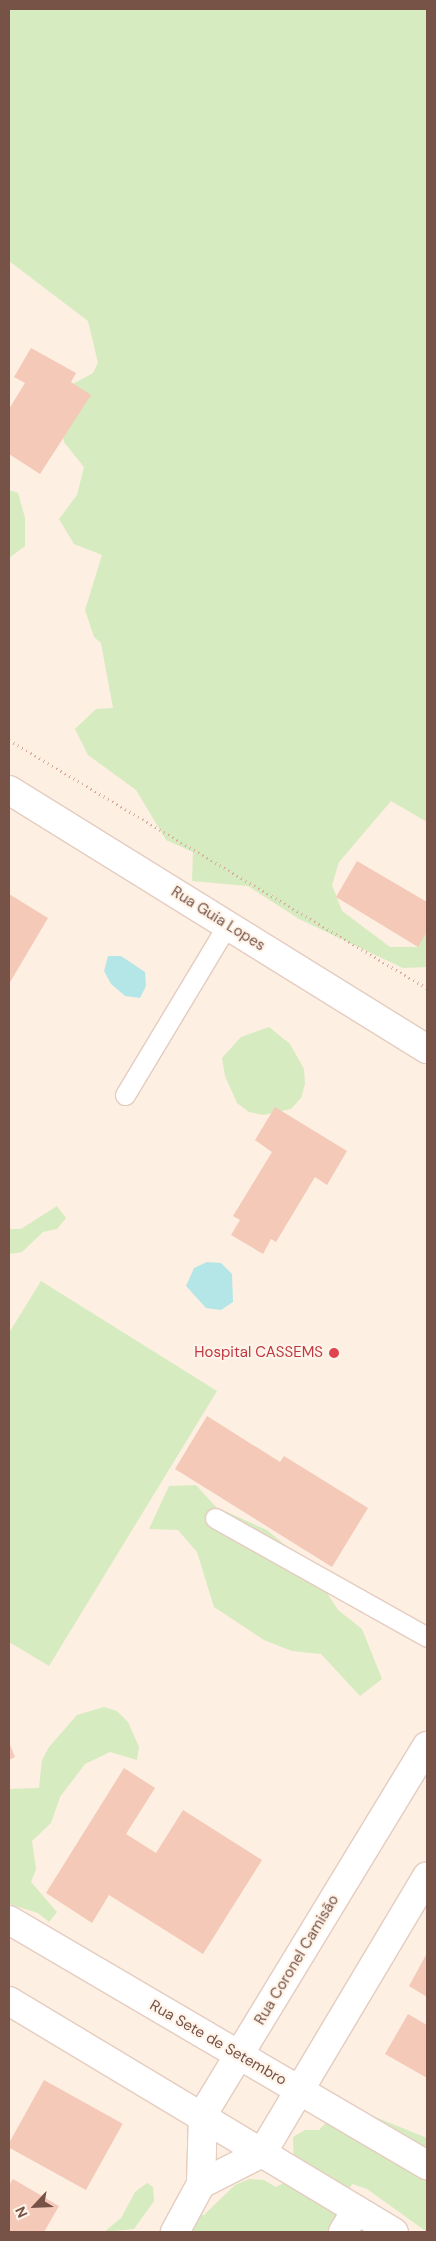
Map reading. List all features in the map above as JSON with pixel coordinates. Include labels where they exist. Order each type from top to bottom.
[{"type":"main road","name":"Rua Guia Lopes","points":[[9,790],[427,1049]]},
{"type":"main road","name":"Rua Coronel Camisão","points":[[175,2232],[201,2184],[203,2114],[427,1746]]},
{"type":"main road","points":[[201,2184],[262,2153],[427,1876]]},
{"type":"main road","name":"Rua Sete de Setembro","points":[[9,1920],[427,2165]]},
{"type":"main road","points":[[9,2000],[203,2114],[262,2153],[350,2221],[394,2232]]},
{"type":"lane","points":[[125,1094],[227,925]]},
{"type":"lane","points":[[215,1518],[427,1637]]},
{"type":"path","points":[[9,740],[427,988]]},
{"type":"green space","points":[[9,9],[427,9],[427,822],[391,801],[339,862],[332,885],[342,911],[390,947],[417,947],[427,926],[427,967],[403,968],[299,919],[248,886],[192,881],[193,852],[166,840],[136,790],[88,755],[75,729],[96,709],[113,708],[101,643],[94,637],[85,610],[102,555],[74,544],[59,519],[77,495],[84,467],[64,442],[59,414],[69,386],[93,373],[98,363],[88,321],[9,261]]},
{"type":"green space","points":[[9,490],[18,493],[25,518],[25,546],[9,558]]},
{"type":"green space","points":[[269,1027],[290,1044],[304,1069],[305,1084],[301,1098],[291,1109],[263,1115],[249,1112],[237,1103],[225,1076],[222,1058],[241,1037]]},
{"type":"green space","points":[[57,1206],[66,1218],[57,1229],[43,1232],[22,1252],[9,1254],[9,1229],[21,1229]]},
{"type":"green space","points":[[41,1281],[217,1391],[49,1666],[9,1642],[9,1333]]},
{"type":"green space","points":[[196,1485],[216,1507],[267,1530],[309,1565],[338,1610],[362,1629],[382,1679],[360,1696],[321,1654],[292,1651],[264,1640],[214,1607],[197,1552],[178,1530],[149,1529],[169,1486]]},
{"type":"green space","points":[[104,1707],[117,1711],[128,1722],[139,1747],[137,1760],[110,1752],[85,1764],[60,1797],[51,1823],[32,1841],[36,1869],[31,1882],[57,1912],[49,1922],[38,1913],[9,1904],[9,1789],[39,1788],[42,1760],[49,1747],[77,1715]]},
{"type":"green space","points":[[343,2104],[427,2138],[427,2232],[367,2189],[352,2184],[327,2232],[158,2232],[164,2222],[176,2215],[204,2215],[235,2185],[249,2179],[264,2180],[276,2187],[289,2180],[294,2167],[293,2137],[305,2130],[319,2130]]},
{"type":"green space","points":[[147,2183],[153,2187],[154,2201],[134,2229],[104,2232],[121,2218],[135,2192]]},
{"type":"water","points":[[108,956],[121,956],[145,972],[146,986],[140,998],[125,996],[111,984],[104,971]]},
{"type":"water","points":[[207,1262],[221,1263],[232,1274],[233,1302],[221,1310],[206,1308],[186,1286],[194,1268]]},
{"type":"building","points":[[31,348],[76,373],[71,382],[91,395],[40,474],[9,454],[9,409],[25,383],[14,377]]},
{"type":"building","points":[[357,861],[427,902],[427,932],[418,947],[336,897]]},
{"type":"building","points":[[9,894],[48,918],[9,984]]},
{"type":"building","points":[[275,1107],[347,1151],[327,1185],[315,1177],[276,1242],[271,1239],[263,1254],[231,1235],[240,1220],[233,1216],[272,1152],[255,1140]]},
{"type":"building","points":[[207,1416],[280,1462],[284,1456],[368,1508],[332,1567],[175,1469]]},
{"type":"building","points":[[9,1742],[15,1757],[9,1760]]},
{"type":"building","points":[[124,1768],[155,1788],[126,1834],[156,1853],[183,1810],[262,1860],[203,1954],[109,1895],[92,1923],[46,1893]]},
{"type":"building","points":[[427,1953],[427,1997],[409,1986]]},
{"type":"building","points":[[408,2014],[427,2025],[427,2078],[385,2054]]},
{"type":"building","points":[[44,2080],[123,2124],[86,2190],[9,2147],[9,2143]]},
{"type":"building","points":[[13,2179],[59,2206],[44,2232],[9,2232],[9,2185]]},
{"type":"place","name":"Hospital CASSEMS","points":[[334,1353]]}]
